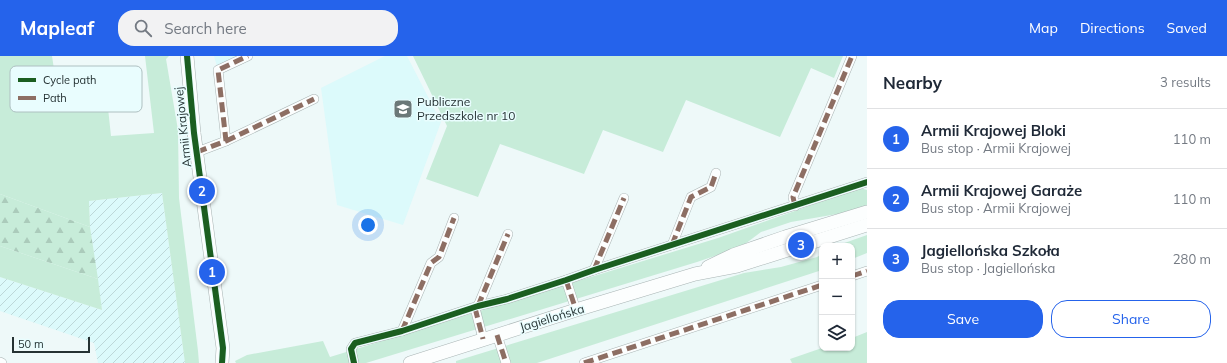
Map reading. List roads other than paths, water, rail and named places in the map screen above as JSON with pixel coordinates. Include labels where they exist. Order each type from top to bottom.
[{"type":"street","name":"Armii Krajowej","points":[[187,56],[196,152],[223,348],[222,363]]},
{"type":"street","points":[[226,141],[218,70],[248,56]]},
{"type":"street","points":[[795,206],[793,197],[852,56]]},
{"type":"street","points":[[196,152],[226,141],[314,99]]},
{"type":"street","points":[[672,245],[691,197],[711,187],[716,173]]},
{"type":"street","points":[[354,363],[351,349],[355,343],[402,331],[476,307],[507,299],[867,182]]},
{"type":"street","points":[[594,270],[624,198]]},
{"type":"street","name":"Jagiellońska","points":[[695,274],[733,255],[785,237],[867,212]]},
{"type":"street","points":[[402,331],[431,263],[439,257],[454,218]]},
{"type":"street","name":"Jagiellońska","points":[[410,363],[695,274],[737,266],[867,225]]},
{"type":"street","points":[[483,340],[476,307],[508,234]]},
{"type":"street","points":[[855,275],[867,271]]},
{"type":"street","points":[[566,280],[576,310]]},
{"type":"street","points":[[584,363],[819,287]]},
{"type":"street","points":[[497,335],[506,363]]},
{"type":"street","name":"Armii Krajowej","points":[[223,348],[231,363]]},
{"type":"place","name":"Publiczne Przedszkole nr 10","points":[[403,109]]},
{"type":"place","name":"Armii Krajowej Garaże","points":[[202,191]]},
{"type":"place","name":"Jagiellońska Szkoła","points":[[801,245]]},
{"type":"place","name":"Armii Krajowej Bloki","points":[[212,272]]}]
